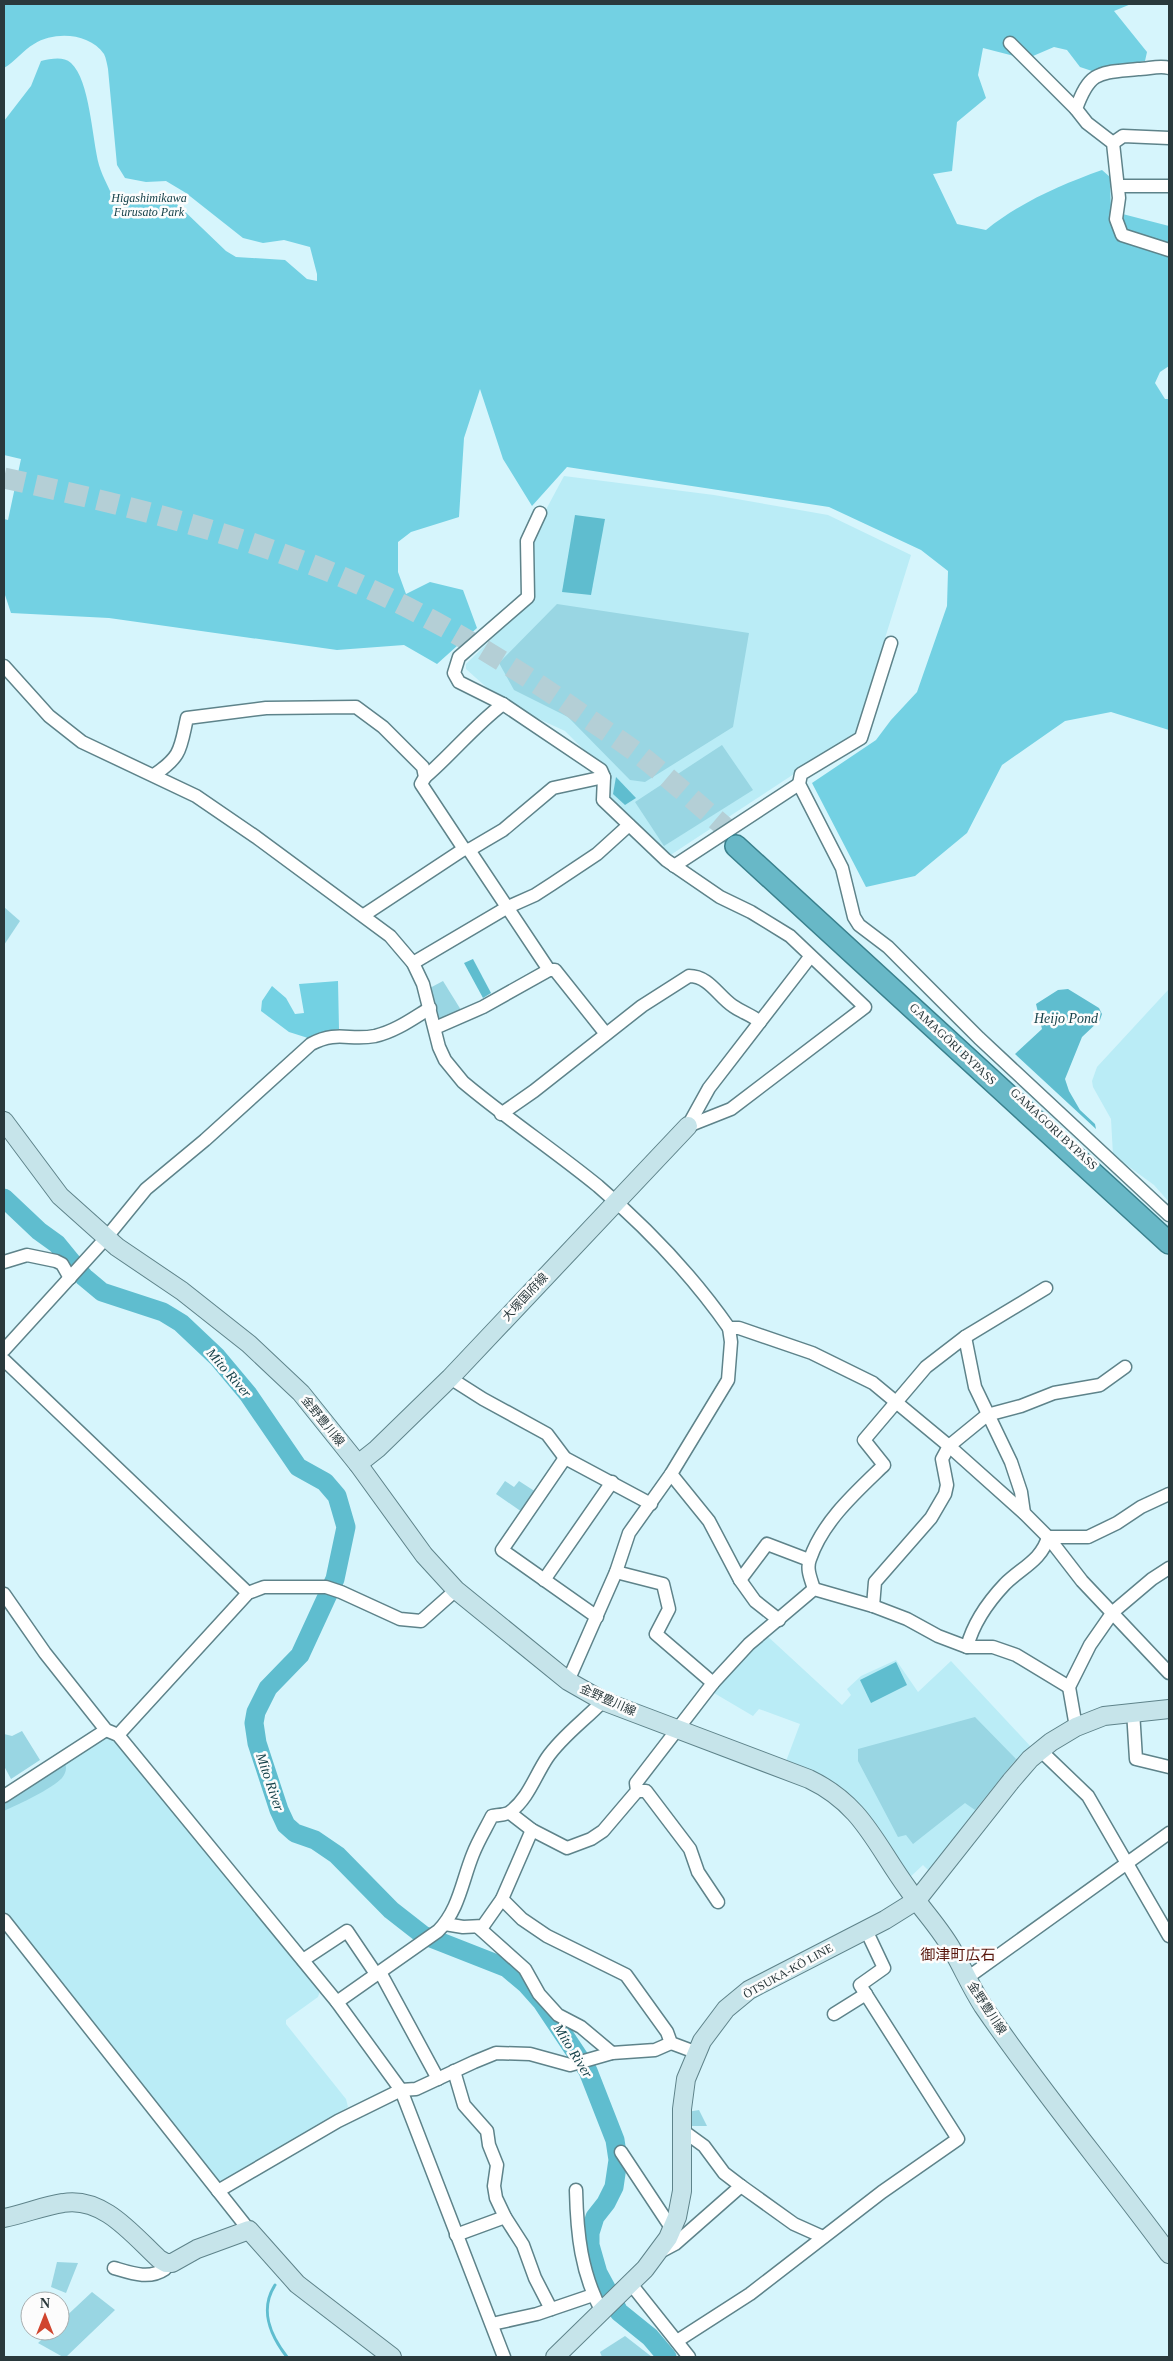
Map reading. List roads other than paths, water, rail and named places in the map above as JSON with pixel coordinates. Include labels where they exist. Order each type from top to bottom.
[{"type":"highway","name":"GAMAGORI BYPASS","points":[[738,843],[1169,1234]]},
{"type":"highway","name":"GAMAGŌRI BYPASS","points":[[738,843],[1169,1243]]},
{"type":"main road","name":"金野豊川線","points":[[4,1121],[60,1196],[100,1244],[182,1291],[249,1344],[301,1393],[358,1464],[424,1555],[456,1590],[568,1681],[603,1701],[793,1772],[824,1786],[838,1795],[860,1816],[946,1939],[982,2005],[1030,2072],[1169,2254]]},
{"type":"main road","name":"大塚国府線","points":[[358,1464],[377,1449],[450,1378],[688,1126]]},
{"type":"main road","name":"ŌTSUKA-KŌ LINE","points":[[556,2357],[631,2284],[660,2252],[678,2217],[682,2191],[682,2109],[686,2079],[696,2052],[718,2018],[738,1998],[866,1930],[917,1900],[1000,1794],[1040,1750],[1076,1727],[1104,1716],[1169,1709]]},
{"type":"main road","points":[[4,2218],[64,2203],[88,2204],[115,2218],[166,2263],[172,2262],[197,2249],[249,2230],[297,2284],[392,2357]]},
{"type":"street","points":[[1010,43],[1087,122],[1113,144],[1119,198],[1116,219],[1122,235],[1169,250]]},
{"type":"street","points":[[1076,109],[1083,88],[1093,78],[1108,72],[1169,68]]},
{"type":"street","points":[[1113,144],[1123,136],[1169,138]]},
{"type":"street","points":[[1118,186],[1169,186]]},
{"type":"street","points":[[540,513],[527,541],[528,597],[460,657],[454,673],[459,682],[503,704],[601,770],[604,777],[603,800],[628,825],[674,866],[720,897],[751,912],[790,936],[810,957],[866,1007],[731,1109],[688,1126]]},
{"type":"street","points":[[891,642],[861,738],[801,774],[799,784],[842,868],[854,917],[859,925],[888,947],[979,1038],[1169,1215]]},
{"type":"street","points":[[4,666],[49,716],[82,742],[196,796],[364,915],[390,936],[412,963],[423,984],[439,1047],[453,1072],[501,1114],[551,1149],[615,1202],[681,1267],[729,1328],[731,1342],[728,1380],[671,1474],[629,1533],[616,1572],[568,1681]]},
{"type":"street","points":[[503,704],[482,719],[459,746],[425,777],[421,784],[508,907],[549,970]]},
{"type":"street","points":[[154,775],[170,764],[178,754],[187,718],[266,708],[356,707],[383,727],[422,767],[425,777]]},
{"type":"street","points":[[364,915],[466,850],[503,830],[553,788],[604,777]]},
{"type":"street","points":[[674,866],[799,784]]},
{"type":"street","points":[[412,963],[508,907],[534,895],[597,854],[628,825]]},
{"type":"street","points":[[688,1126],[709,1088],[810,957]]},
{"type":"street","points":[[435,1028],[483,1007],[549,970],[555,970],[606,1034]]},
{"type":"street","points":[[501,1114],[642,1006],[689,976],[706,981],[734,1007],[749,1013],[760,1022]]},
{"type":"street","points":[[4,1350],[100,1244],[146,1189],[205,1140],[311,1044],[324,1037],[338,1035],[373,1036],[389,1032],[430,1008]]},
{"type":"street","points":[[4,1262],[27,1254],[56,1261],[62,1264],[72,1275]]},
{"type":"street","points":[[814,1589],[809,1574],[809,1560],[839,1509],[884,1465],[864,1440],[926,1368],[965,1337],[1046,1288]]},
{"type":"street","points":[[729,1328],[739,1328],[836,1364],[873,1383],[949,1446],[1048,1536],[1082,1581],[1169,1673]]},
{"type":"street","points":[[965,1337],[975,1387],[1011,1462],[1021,1492],[1024,1513]]},
{"type":"street","points":[[4,1360],[248,1593]]},
{"type":"street","points":[[872,1606],[874,1582],[931,1518],[946,1494],[947,1485],[942,1459],[949,1446],[987,1415],[1021,1406],[1054,1392],[1100,1385],[1125,1367]]},
{"type":"street","points":[[450,1378],[483,1399],[546,1434],[565,1458],[651,1504]]},
{"type":"street","points":[[565,1458],[502,1550],[596,1617]]},
{"type":"street","points":[[671,1474],[709,1521],[740,1580],[756,1601],[779,1620]]},
{"type":"street","points":[[544,1580],[612,1482]]},
{"type":"street","points":[[1048,1536],[1088,1537],[1117,1523],[1141,1507],[1169,1494]]},
{"type":"street","points":[[967,1647],[971,1632],[985,1608],[1005,1584],[1045,1550],[1048,1536]]},
{"type":"street","points":[[740,1580],[767,1544],[809,1560]]},
{"type":"street","points":[[1076,1727],[1069,1687],[1090,1645],[1113,1612],[1152,1579],[1169,1568]]},
{"type":"street","points":[[616,1572],[663,1584],[669,1609],[656,1634],[713,1683]]},
{"type":"street","points":[[118,1735],[248,1593],[264,1587],[326,1587],[400,1619],[421,1621],[456,1590]]},
{"type":"street","points":[[814,1589],[872,1606],[907,1619],[938,1636],[967,1647],[993,1647],[1016,1655],[1069,1687]]},
{"type":"street","points":[[510,1813],[532,1830],[567,1848],[591,1839],[603,1832],[637,1792],[636,1783],[713,1683],[762,1631],[779,1620],[799,1599],[814,1589]]},
{"type":"street","points":[[4,1594],[45,1653],[106,1730],[118,1735],[337,2002],[401,2090],[504,2357]]},
{"type":"street","points":[[337,2002],[438,1931],[445,1924],[455,1906],[473,1853],[492,1816],[510,1813],[529,1791],[547,1758],[562,1740],[603,1701]]},
{"type":"street","points":[[1133,1712],[1136,1759],[1169,1767]]},
{"type":"street","points":[[4,1796],[106,1730]]},
{"type":"street","points":[[1040,1750],[1088,1796],[1169,1936]]},
{"type":"street","points":[[637,1792],[646,1792],[690,1849],[698,1872],[718,1902]]},
{"type":"street","points":[[445,1924],[483,1926],[502,1899],[532,1830]]},
{"type":"street","points":[[967,1978],[1169,1833]]},
{"type":"street","points":[[502,1899],[522,1918],[547,1936],[626,1975],[668,2032],[671,2043]]},
{"type":"street","points":[[4,1920],[249,2230]]},
{"type":"street","points":[[478,1927],[525,1969],[539,1994],[558,2016],[581,2027],[612,2053]]},
{"type":"street","points":[[677,2341],[750,2294],[882,2192],[958,2140],[860,1985],[884,1968],[866,1930]]},
{"type":"street","points":[[302,1960],[347,1931],[378,1973],[438,2079]]},
{"type":"street","points":[[834,2014],[866,1994]]},
{"type":"street","points":[[218,2191],[338,2121],[401,2090],[416,2090],[496,2053],[530,2054],[570,2065],[588,2058],[612,2053],[655,2050],[671,2043],[696,2052]]},
{"type":"street","points":[[454,2071],[464,2105],[487,2131],[489,2146],[497,2164],[494,2186],[496,2198],[504,2217],[523,2245],[535,2278],[551,2309]]},
{"type":"street","points":[[682,2130],[704,2146],[724,2173],[741,2186],[794,2224],[823,2237]]},
{"type":"street","points":[[621,2152],[672,2229]]},
{"type":"street","points":[[660,2252],[674,2244],[741,2186]]},
{"type":"street","points":[[576,2190],[577,2228],[586,2278],[592,2295],[609,2305]]},
{"type":"street","points":[[456,2234],[504,2217]]},
{"type":"street","points":[[114,2268],[139,2275],[154,2275],[165,2269],[166,2263]]},
{"type":"street","points":[[631,2284],[689,2357]]},
{"type":"street","points":[[492,2324],[551,2309],[592,2295]]},
{"type":"water","points":[[575,515],[605,519],[591,595],[562,592]]},
{"type":"water","points":[[616,777],[636,798],[625,805],[613,794]]},
{"type":"water","points":[[473,959],[491,993],[483,998],[464,963]]},
{"type":"water","name":"Heijo Pond","points":[[1068,989],[1099,1008],[1102,1014],[1100,1020],[1082,1037],[1065,1079],[1069,1091],[1080,1110],[1095,1124],[1096,1129],[1015,1054],[1042,1029],[1036,1004],[1058,990]]},
{"type":"water","points":[[896,1662],[907,1685],[871,1703],[860,1680]]},
{"type":"waterway","name":"Mito River","points":[[4,1198],[39,1231],[57,1244],[84,1277],[102,1292],[163,1312],[181,1323],[217,1357],[248,1394],[298,1467],[325,1482],[337,1496],[346,1527],[335,1579],[300,1655],[268,1688],[256,1712],[254,1723],[257,1743],[279,1810],[286,1825],[295,1833],[315,1840],[337,1855],[391,1910],[423,1935],[507,1968],[526,1984],[542,2002],[588,2071],[615,2140],[618,2160],[614,2187],[606,2203],[595,2217],[590,2233],[590,2245],[598,2273],[619,2312],[650,2337],[667,2357]]},
{"type":"waterway","points":[[275,2285],[270,2294],[267,2313],[276,2340],[287,2357]]},
{"type":"tunnel","points":[[4,478],[187,523],[259,545],[332,573],[407,607],[480,647],[622,742],[657,769],[740,840]]},
{"type":"district","name":"御津町広石","points":[[958,1955]]},
{"type":"park label","name":"Higashimikawa Furusato Park","points":[[149,205]]}]
